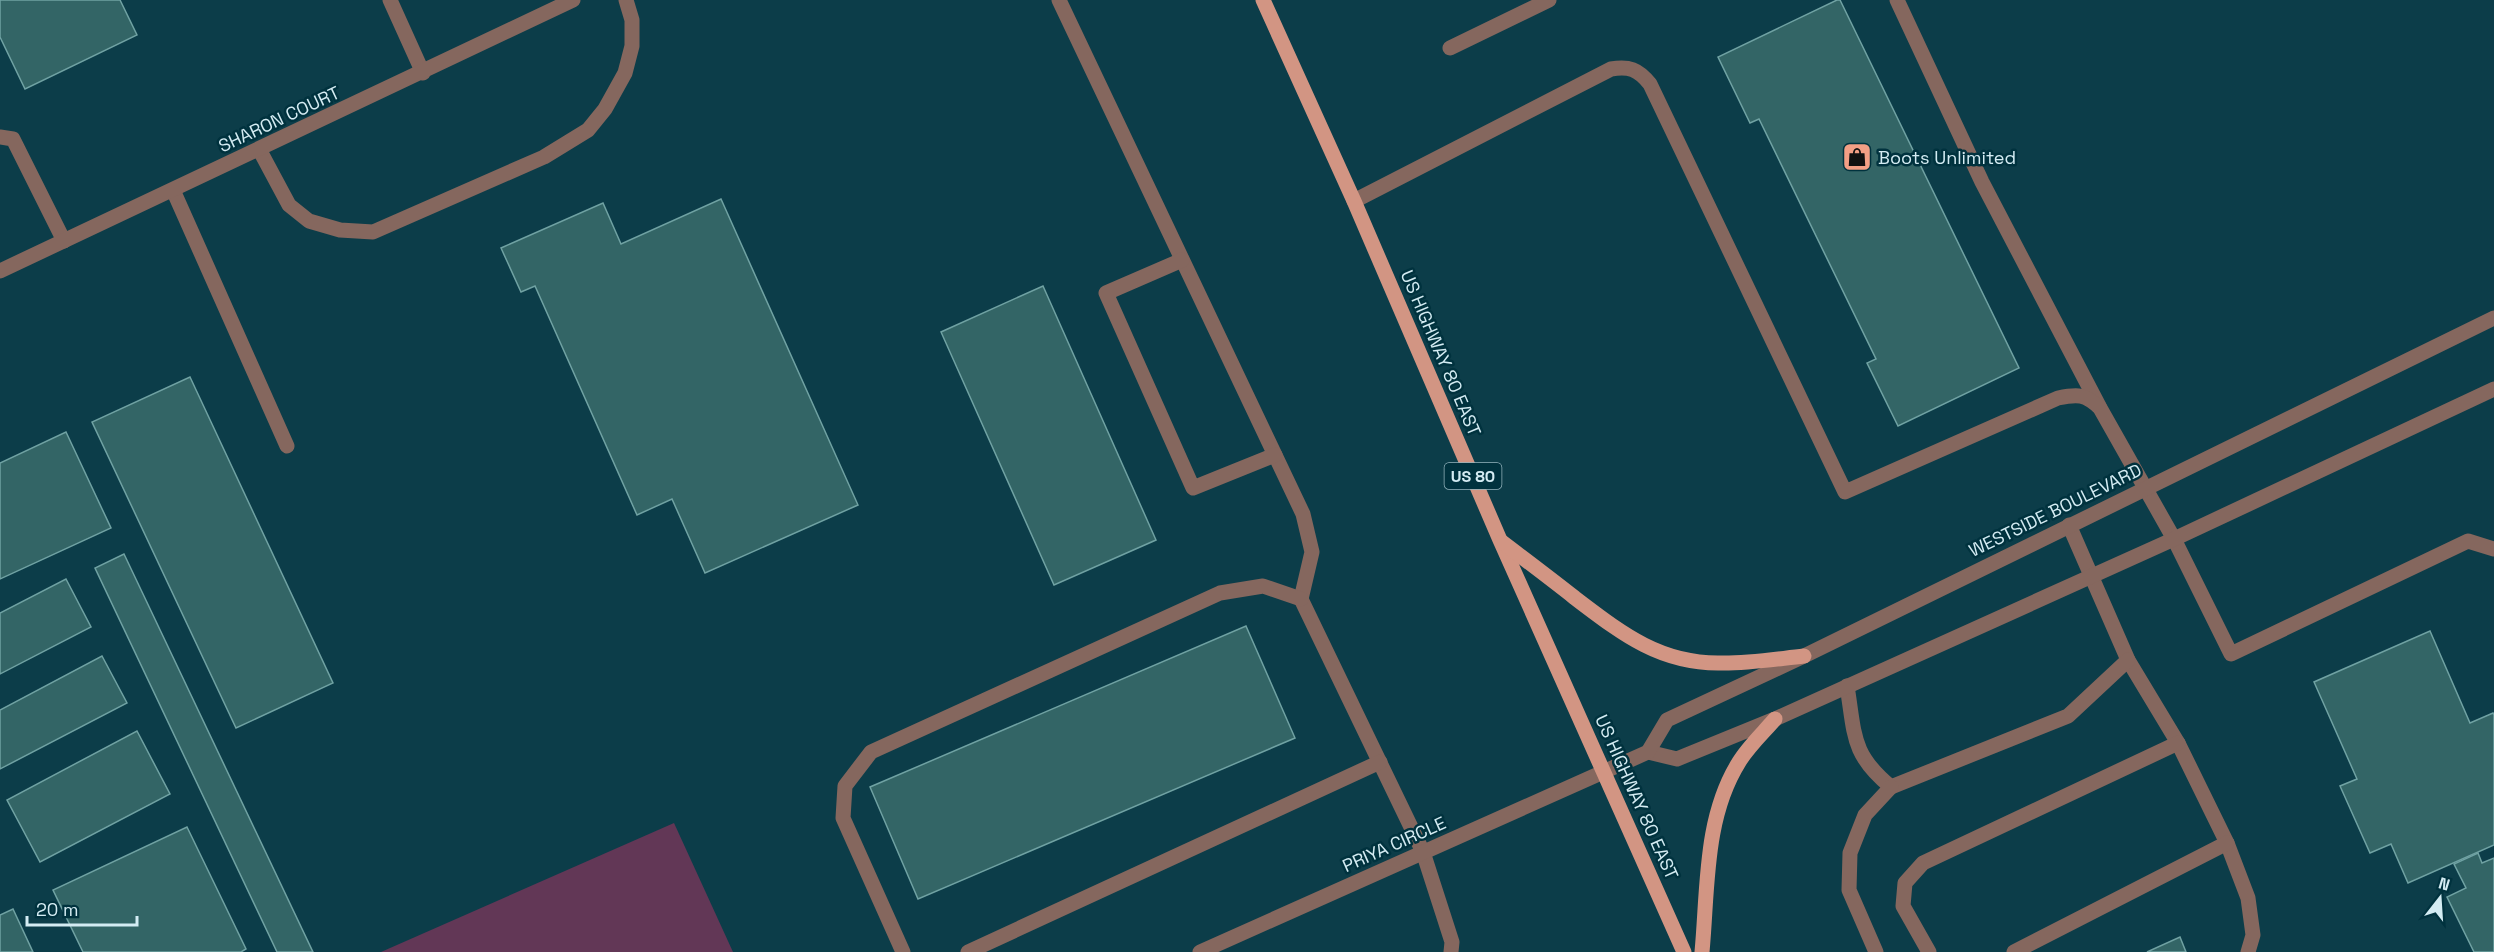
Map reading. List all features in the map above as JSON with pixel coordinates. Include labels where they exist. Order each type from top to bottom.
[{"type":"main road","name":"US HIGHWAY 80 EAST","points":[[1263,0],[1354,201],[1500,540],[1684,952]]},
{"type":"main road","points":[[1500,540],[1613,626],[1643,646],[1662,654],[1718,663],[1804,656]]},
{"type":"main road","points":[[1702,952],[1713,827],[1719,804],[1740,760],[1775,719]]},
{"type":"street","points":[[390,0],[423,73]]},
{"type":"street","name":"SHARON COURT","points":[[0,271],[423,73],[573,0]]},
{"type":"street","points":[[259,149],[290,205],[309,220],[340,230],[374,232],[544,157],[588,129],[605,109],[625,73],[633,46],[632,20],[626,0]]},
{"type":"street","points":[[1059,0],[1304,514],[1312,552],[1301,599],[1423,852],[1453,949]]},
{"type":"street","points":[[1450,48],[1549,0]]},
{"type":"street","points":[[1897,0],[1982,182],[2100,408],[2174,539],[2231,654],[2468,541],[2494,549]]},
{"type":"street","points":[[1354,201],[1611,69],[1627,67],[1641,73],[1650,84],[1845,492],[2058,398],[2074,395],[2089,398],[2100,408]]},
{"type":"street","points":[[0,137],[13,139],[64,241]]},
{"type":"street","points":[[173,190],[287,446]]},
{"type":"street","points":[[1182,260],[1106,293],[1192,488],[1275,455]]},
{"type":"street","name":"WESTSIDE BOULEVARD","points":[[1648,752],[1666,720],[1804,656],[2494,318]]},
{"type":"street","points":[[1604,771],[1648,752],[1677,759],[1775,719],[2174,539],[2494,388]]},
{"type":"street","points":[[2070,525],[2128,660],[2178,743],[2227,843],[2248,898],[2253,935],[2247,952]]},
{"type":"street","points":[[903,952],[843,818],[845,786],[871,752],[1220,594],[1263,586],[1301,599]]},
{"type":"street","points":[[1876,952],[1849,890],[1850,853],[1865,815],[1891,787],[2068,716],[2128,660]]},
{"type":"street","points":[[1847,686],[1857,747],[1872,771],[1891,787]]},
{"type":"street","points":[[1929,952],[1903,906],[1905,883],[1923,863],[2178,743]]},
{"type":"street","points":[[968,952],[1380,762]]},
{"type":"street","name":"PRIYA CIRCLE","points":[[1200,952],[1604,771]]},
{"type":"street","points":[[2014,952],[2227,843]]},
{"type":"shaded area","points":[[674,823],[733,952],[381,952]]},
{"type":"building","points":[[0,0],[120,0],[137,35],[25,89],[0,37]]},
{"type":"building","points":[[1840,0],[2019,368],[1898,426],[1867,363],[1876,359],[1759,119],[1750,123],[1718,57]]},
{"type":"building","points":[[721,199],[858,505],[705,573],[672,499],[637,515],[535,286],[521,292],[501,248],[603,203],[621,244]]},
{"type":"building","points":[[1043,286],[1156,540],[1054,585],[941,332]]},
{"type":"building","points":[[190,377],[333,683],[236,728],[92,422]]},
{"type":"building","points":[[66,432],[111,528],[0,579],[0,463]]},
{"type":"building","points":[[124,554],[313,952],[277,952],[95,568]]},
{"type":"building","points":[[66,579],[91,627],[0,674],[0,613]]},
{"type":"building","points":[[1246,626],[1295,738],[918,899],[870,787]]},
{"type":"building","points":[[2430,631],[2470,723],[2493,713],[2494,715],[2494,845],[2408,883],[2391,844],[2370,853],[2340,786],[2357,779],[2314,682]]},
{"type":"building","points":[[102,656],[127,703],[0,769],[0,710]]},
{"type":"building","points":[[137,731],[170,794],[40,862],[7,800]]},
{"type":"building","points":[[187,827],[246,949],[241,952],[83,952],[53,890]]},
{"type":"building","points":[[2478,853],[2482,863],[2494,858],[2494,952],[2474,952],[2447,897],[2466,888],[2454,864]]},
{"type":"building","points":[[13,909],[33,952],[0,952],[0,915]]},
{"type":"building","points":[[2180,937],[2186,952],[2147,952]]},
{"type":"place","name":"Boots Unlimited","points":[[1857,157]]}]
